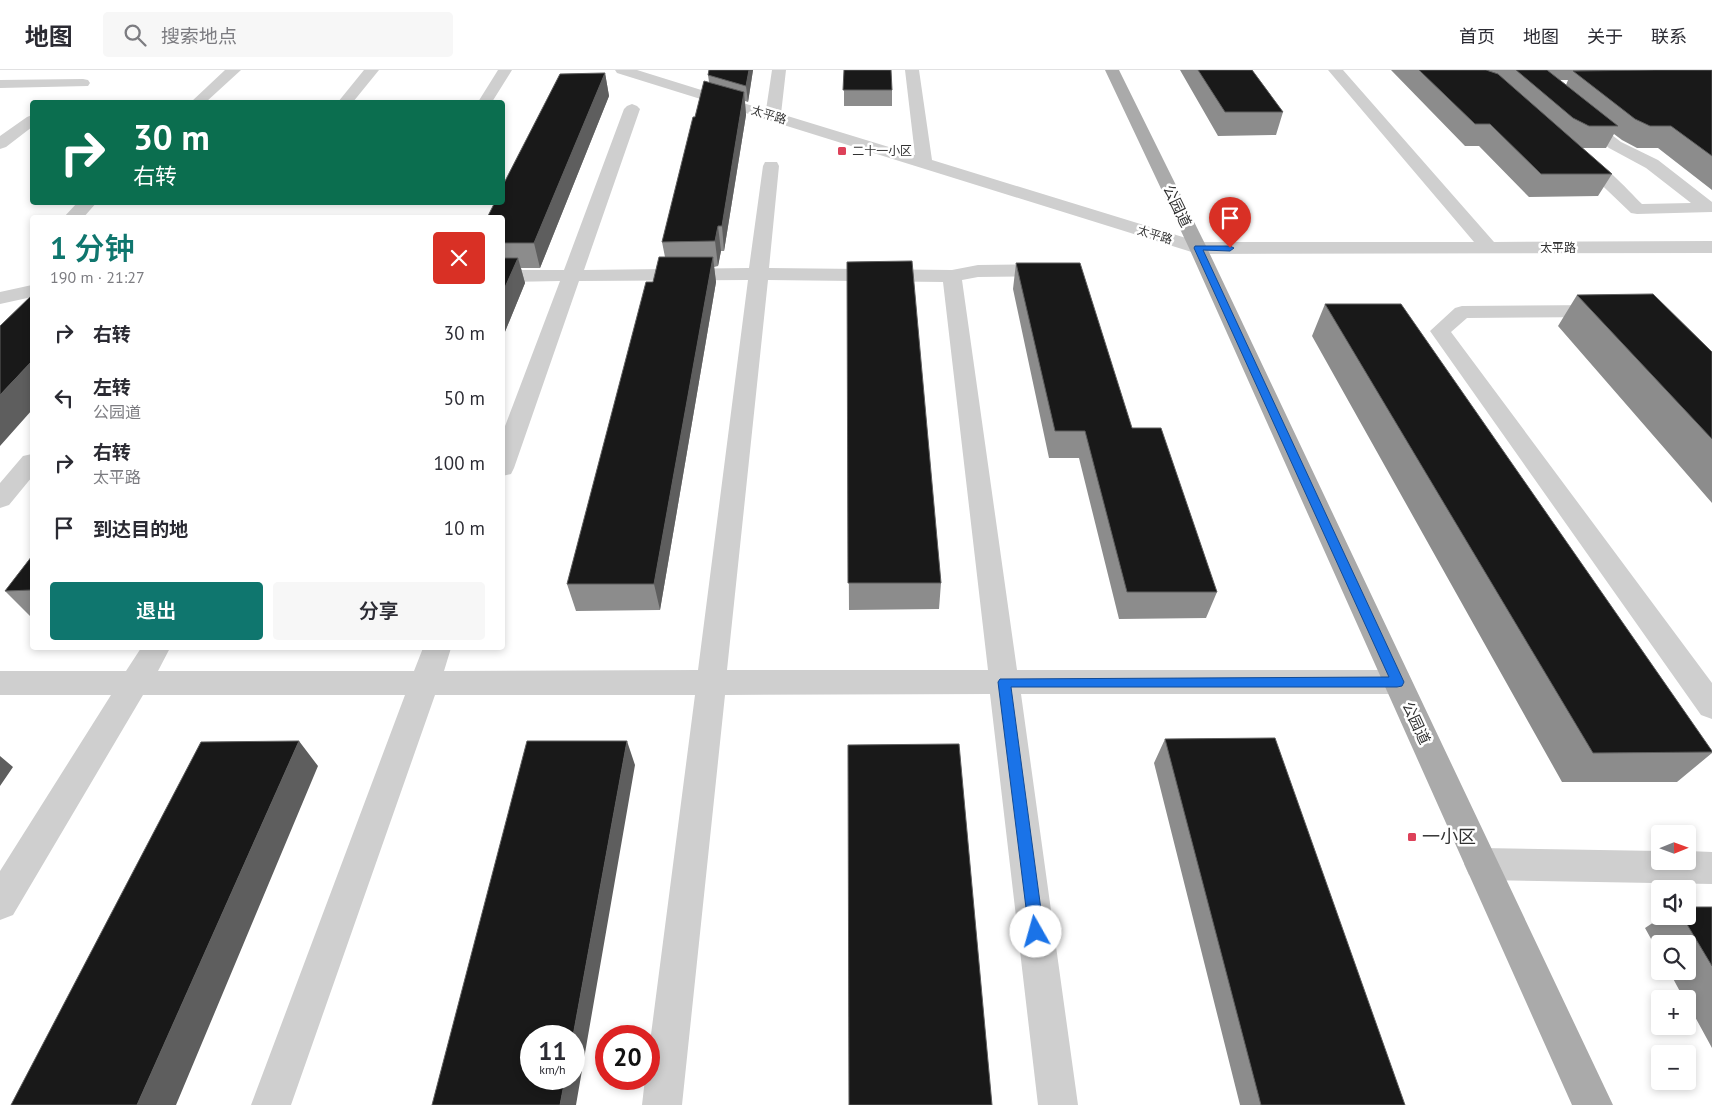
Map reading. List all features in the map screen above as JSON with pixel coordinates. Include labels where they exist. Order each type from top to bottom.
[{"type":"main road","name":"公园道","points":[[1112,70],[1198,248],[1593,1105]]},
{"type":"street","points":[[200,100],[234,70]]},
{"type":"street","points":[[347,100],[372,70]]},
{"type":"street","points":[[486,100],[505,70]]},
{"type":"street","name":"太平路","points":[[622,70],[1198,248],[1712,247]]},
{"type":"street","points":[[773,117],[779,70]]},
{"type":"street","points":[[912,70],[924,164]]},
{"type":"street","points":[[1335,70],[1489,248]]},
{"type":"street","points":[[0,84],[89,79],[63,98]]},
{"type":"street","points":[[505,460],[632,109]]},
{"type":"street","points":[[1569,152],[1591,165],[1637,209],[1708,208],[1652,164],[1615,145],[1572,110]]},
{"type":"street","points":[[5,140],[30,121]]},
{"type":"street","points":[[5,140],[30,136]]},
{"type":"street","points":[[662,1105],[771,166]]},
{"type":"street","points":[[75,215],[86,205]]},
{"type":"street","points":[[505,276],[759,274],[952,276],[978,271],[1063,270]]},
{"type":"street","points":[[952,276],[1058,1105]]},
{"type":"street","points":[[0,298],[30,285]]},
{"type":"street","points":[[1619,311],[1462,312],[1440,331],[1712,706]]},
{"type":"street","points":[[0,499],[30,464]]},
{"type":"street","points":[[0,903],[155,650]]},
{"type":"street","points":[[271,1105],[436,650]]},
{"type":"street","points":[[0,683],[1397,682]]},
{"type":"street","points":[[1481,864],[1712,868]]},
{"type":"building","points":[[709,70],[749,70],[746,86],[708,75]]},
{"type":"building","points":[[844,70],[891,70],[892,90],[843,90]]},
{"type":"building","points":[[1198,70],[1252,70],[1283,112],[1225,112]]},
{"type":"building","points":[[1419,70],[1486,70],[1498,74],[1612,174],[1541,174],[1490,124],[1475,124]]},
{"type":"building","points":[[1516,70],[1547,70],[1618,126],[1589,126],[1573,118]]},
{"type":"building","points":[[1712,70],[1712,156],[1671,126],[1650,126],[1635,119],[1573,71]]},
{"type":"building","points":[[605,73],[534,243],[505,243],[505,215],[488,215],[494,205],[505,205],[505,181],[560,74]]},
{"type":"building","points":[[704,81],[744,92],[722,226],[718,226],[715,241],[662,242],[693,117],[695,117]]},
{"type":"building","points":[[659,257],[713,257],[654,584],[567,584],[646,282],[653,282]]},
{"type":"building","points":[[505,258],[518,258],[505,287]]},
{"type":"building","points":[[912,261],[941,583],[848,583],[847,262]]},
{"type":"building","points":[[1016,263],[1080,263],[1132,428],[1161,428],[1217,592],[1127,592],[1085,431],[1055,431]]},
{"type":"building","points":[[1653,294],[1712,352],[1712,439],[1577,295]]},
{"type":"building","points":[[30,297],[30,363],[0,395],[0,326]]},
{"type":"building","points":[[1325,304],[1401,304],[1712,752],[1593,753]]},
{"type":"building","points":[[30,559],[30,590],[5,591]]},
{"type":"building","points":[[1275,738],[1405,1105],[1261,1105],[1165,739]]},
{"type":"building","points":[[299,741],[137,1105],[11,1105],[201,742]]},
{"type":"building","points":[[527,741],[627,741],[575,1025],[520,1025],[520,1090],[563,1090],[560,1105],[432,1105]]},
{"type":"building","points":[[959,744],[992,1105],[849,1105],[848,745]]},
{"type":"building","points":[[1696,907],[1712,907],[1712,966],[1696,939],[1696,935],[1693,935],[1687,925],[1696,925]]},
{"type":"place","name":"二十一小区","points":[[842,151]]},
{"type":"place","name":"一小区","points":[[1412,837]]},
{"type":"route","points":[[1036,932],[1004,682],[1397,682],[1198,248],[1230,248]]}]
